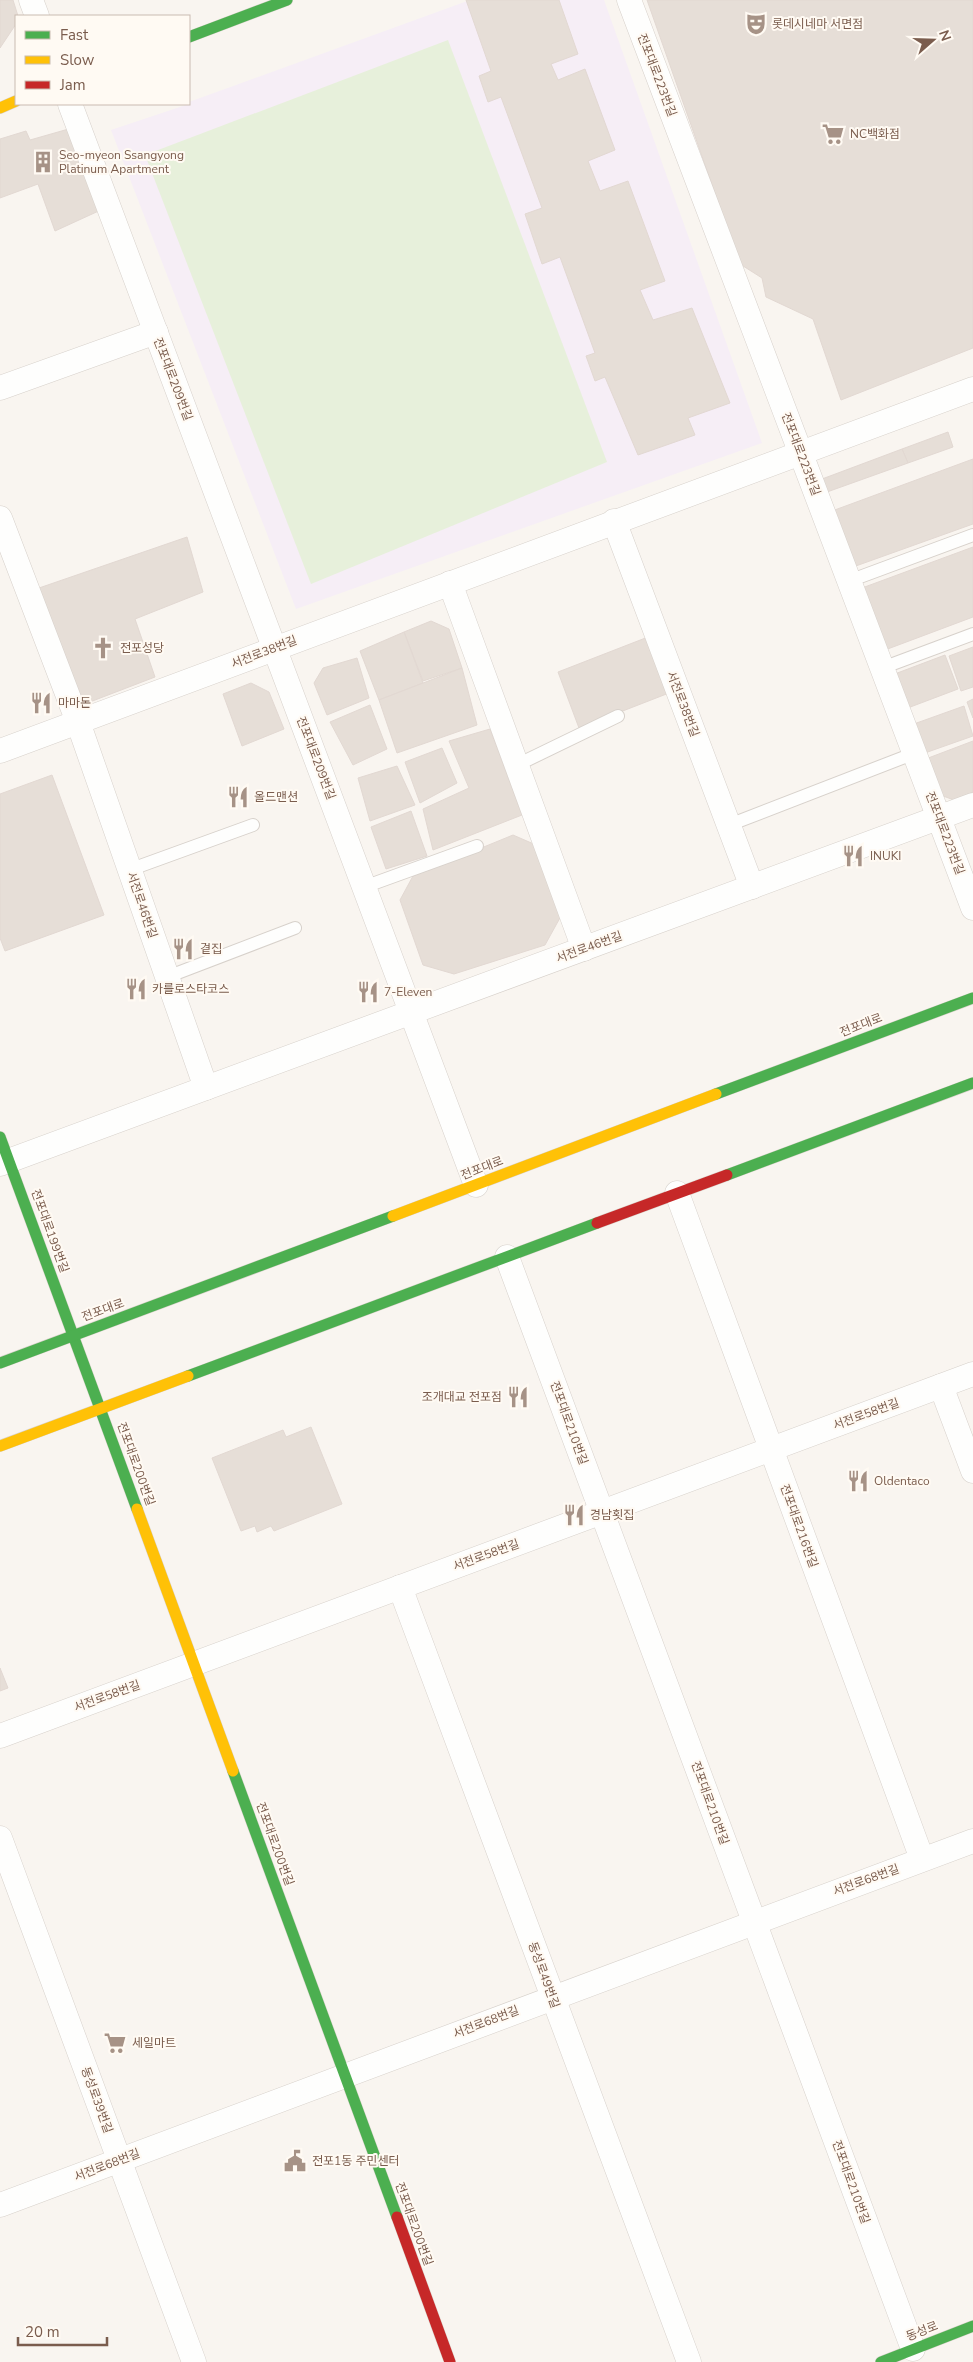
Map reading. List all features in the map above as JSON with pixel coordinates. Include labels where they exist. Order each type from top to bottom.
[{"type":"main road","points":[[190,37],[287,0]]},
{"type":"main road","points":[[0,108],[15,102]]},
{"type":"main road","name":"전포대로","points":[[0,1363],[973,998]]},
{"type":"main road","points":[[0,1446],[973,1083]]},
{"type":"main road","name":"전포대로199번길","points":[[0,1137],[4,1163],[74,1335]]},
{"type":"main road","name":"전포대로200번길","points":[[74,1335],[450,2362]]},
{"type":"main road","name":"동성로","points":[[881,2362],[973,2326]]},
{"type":"street","points":[[31,0],[38,15]]},
{"type":"street","name":"전포대로223번길","points":[[629,0],[973,908]]},
{"type":"street","name":"전포대로209번길","points":[[70,105],[476,1184]]},
{"type":"street","name":"전포대로209번길","points":[[0,388],[156,332]]},
{"type":"street","name":"서전로38번길","points":[[0,751],[800,451],[973,389]]},
{"type":"street","points":[[0,518],[78,722]]},
{"type":"street","name":"서전로38번길","points":[[614,521],[752,887]]},
{"type":"street","points":[[450,583],[584,949]]},
{"type":"street","name":"서전로46번길","points":[[78,722],[206,1088]]},
{"type":"street","name":"서전로46번길","points":[[4,1163],[973,805]]},
{"type":"street","name":"전포대로216번길","points":[[677,1193],[922,1859]]},
{"type":"street","name":"전포대로210번길","points":[[507,1257],[914,2349]]},
{"type":"street","name":"서전로58번길","points":[[0,1736],[973,1374]]},
{"type":"street","points":[[941,1386],[973,1470]]},
{"type":"street","name":"동성로49번길","points":[[400,1588],[689,2362]]},
{"type":"street","name":"동성로39번길","points":[[0,1838],[194,2362]]},
{"type":"street","name":"서전로68번길","points":[[0,2205],[973,1840]]},
{"type":"lane","points":[[849,581],[973,535]]},
{"type":"lane","points":[[882,668],[973,634]]},
{"type":"lane","points":[[516,765],[618,716]]},
{"type":"lane","points":[[729,825],[914,753]]},
{"type":"lane","points":[[129,870],[253,825]]},
{"type":"lane","points":[[364,886],[477,846]]},
{"type":"lane","points":[[167,977],[295,928]]},
{"type":"shaded area","points":[[470,0],[604,0],[762,443],[296,609],[111,130],[190,105],[190,102]]},
{"type":"green space","points":[[448,40],[607,462],[311,584],[145,155]]},
{"type":"building","points":[[0,0],[13,0],[18,15],[15,15],[15,26],[0,48]]},
{"type":"building","points":[[466,0],[559,0],[578,54],[551,64],[558,80],[585,69],[615,150],[588,161],[600,191],[628,181],[665,281],[640,290],[653,320],[692,308],[730,403],[688,418],[695,435],[638,455],[605,377],[595,381],[586,356],[595,353],[560,257],[542,264],[525,214],[542,208],[501,97],[488,102],[479,76],[491,71]]},
{"type":"building","name":"NC백화점","points":[[647,0],[973,0],[973,348],[841,400],[813,319],[766,297],[762,278],[740,264]]},
{"type":"building","name":"Seo-myeon Ssangyong Platinum Apartment","points":[[72,128],[103,209],[55,231],[38,184],[0,198],[0,139],[26,131],[30,140]]},
{"type":"building","points":[[948,432],[953,447],[908,463],[902,449]]},
{"type":"building","points":[[902,449],[908,463],[827,492],[822,479]]},
{"type":"building","points":[[973,459],[973,524],[853,567],[832,511]]},
{"type":"building","name":"전포성당","points":[[187,537],[203,592],[135,619],[155,677],[82,705],[39,588]]},
{"type":"building","points":[[973,547],[973,617],[885,650],[862,588]]},
{"type":"building","points":[[431,621],[449,629],[462,668],[423,681],[404,632]]},
{"type":"building","points":[[404,632],[423,683],[379,700],[360,651]]},
{"type":"building","points":[[648,637],[669,693],[579,728],[558,672]]},
{"type":"building","points":[[973,647],[973,687],[961,691],[949,656]]},
{"type":"building","points":[[945,655],[958,689],[905,709],[892,675]]},
{"type":"building","points":[[357,658],[369,698],[327,715],[314,683],[323,668]]},
{"type":"building","points":[[462,668],[477,725],[397,753],[379,700]]},
{"type":"building","points":[[251,683],[269,692],[284,729],[242,746],[223,694]]},
{"type":"building","points":[[973,699],[973,718],[967,702]]},
{"type":"building","points":[[370,705],[387,749],[353,765],[330,722]]},
{"type":"building","points":[[964,706],[973,736],[922,754],[911,725]]},
{"type":"building","points":[[490,729],[522,815],[433,850],[423,809],[469,788],[449,741]]},
{"type":"building","points":[[973,741],[973,792],[954,800],[935,793],[923,760]]},
{"type":"building","points":[[442,748],[457,783],[420,803],[405,762]]},
{"type":"building","points":[[397,766],[415,805],[370,821],[358,778]]},
{"type":"building","points":[[52,775],[104,915],[5,951],[0,938],[0,794]]},
{"type":"building","points":[[411,811],[427,856],[386,869],[371,827]]},
{"type":"building","points":[[513,835],[536,845],[561,916],[545,945],[454,974],[423,965],[400,900],[413,876]]},
{"type":"building","points":[[311,1427],[342,1504],[274,1531],[271,1526],[257,1532],[255,1526],[241,1531],[212,1458],[283,1430],[286,1437]]},
{"type":"building","points":[[0,1668],[8,1688],[0,1691]]},
{"type":"traffic: fast","points":[[190,37],[287,0]]},
{"type":"traffic: fast","points":[[716,1094],[973,998]]},
{"type":"traffic: fast","points":[[727,1175],[973,1083]]},
{"type":"traffic: fast","points":[[0,1137],[137,1509]]},
{"type":"traffic: fast","points":[[0,1363],[393,1216]]},
{"type":"traffic: fast","points":[[188,1376],[597,1223]]},
{"type":"traffic: fast","points":[[233,1771],[397,2217]]},
{"type":"traffic: fast","points":[[881,2362],[973,2326]]},
{"type":"traffic: slow","points":[[0,108],[15,101]]},
{"type":"traffic: slow","points":[[393,1216],[716,1094]]},
{"type":"traffic: slow","points":[[0,1446],[188,1376]]},
{"type":"traffic: slow","points":[[137,1509],[233,1771]]},
{"type":"traffic: jam","points":[[597,1223],[727,1175]]},
{"type":"traffic: jam","points":[[397,2217],[450,2362]]},
{"type":"place","name":"롯데시네마 서면점","points":[[756,24]]},
{"type":"place","name":"NC백화점","points":[[833,134]]},
{"type":"place","name":"Seo-myeon Ssangyong Platinum Apartment","points":[[43,162]]},
{"type":"place","name":"전포성당","points":[[103,648]]},
{"type":"place","name":"마마돈","points":[[41,703]]},
{"type":"place","name":"올드맨션","points":[[238,797]]},
{"type":"place","name":"INUKI","points":[[853,856]]},
{"type":"place","name":"곁집","points":[[183,949]]},
{"type":"place","name":"카를로스타코스","points":[[136,989]]},
{"type":"place","name":"7-Eleven","points":[[368,992]]},
{"type":"place","name":"조개대교 전포점","points":[[518,1397]]},
{"type":"place","name":"Oldentaco","points":[[858,1481]]},
{"type":"place","name":"경남횟집","points":[[574,1515]]},
{"type":"place","name":"세일마트","points":[[115,2043]]},
{"type":"place","name":"전포1동 주민센터","points":[[295,2161]]}]
